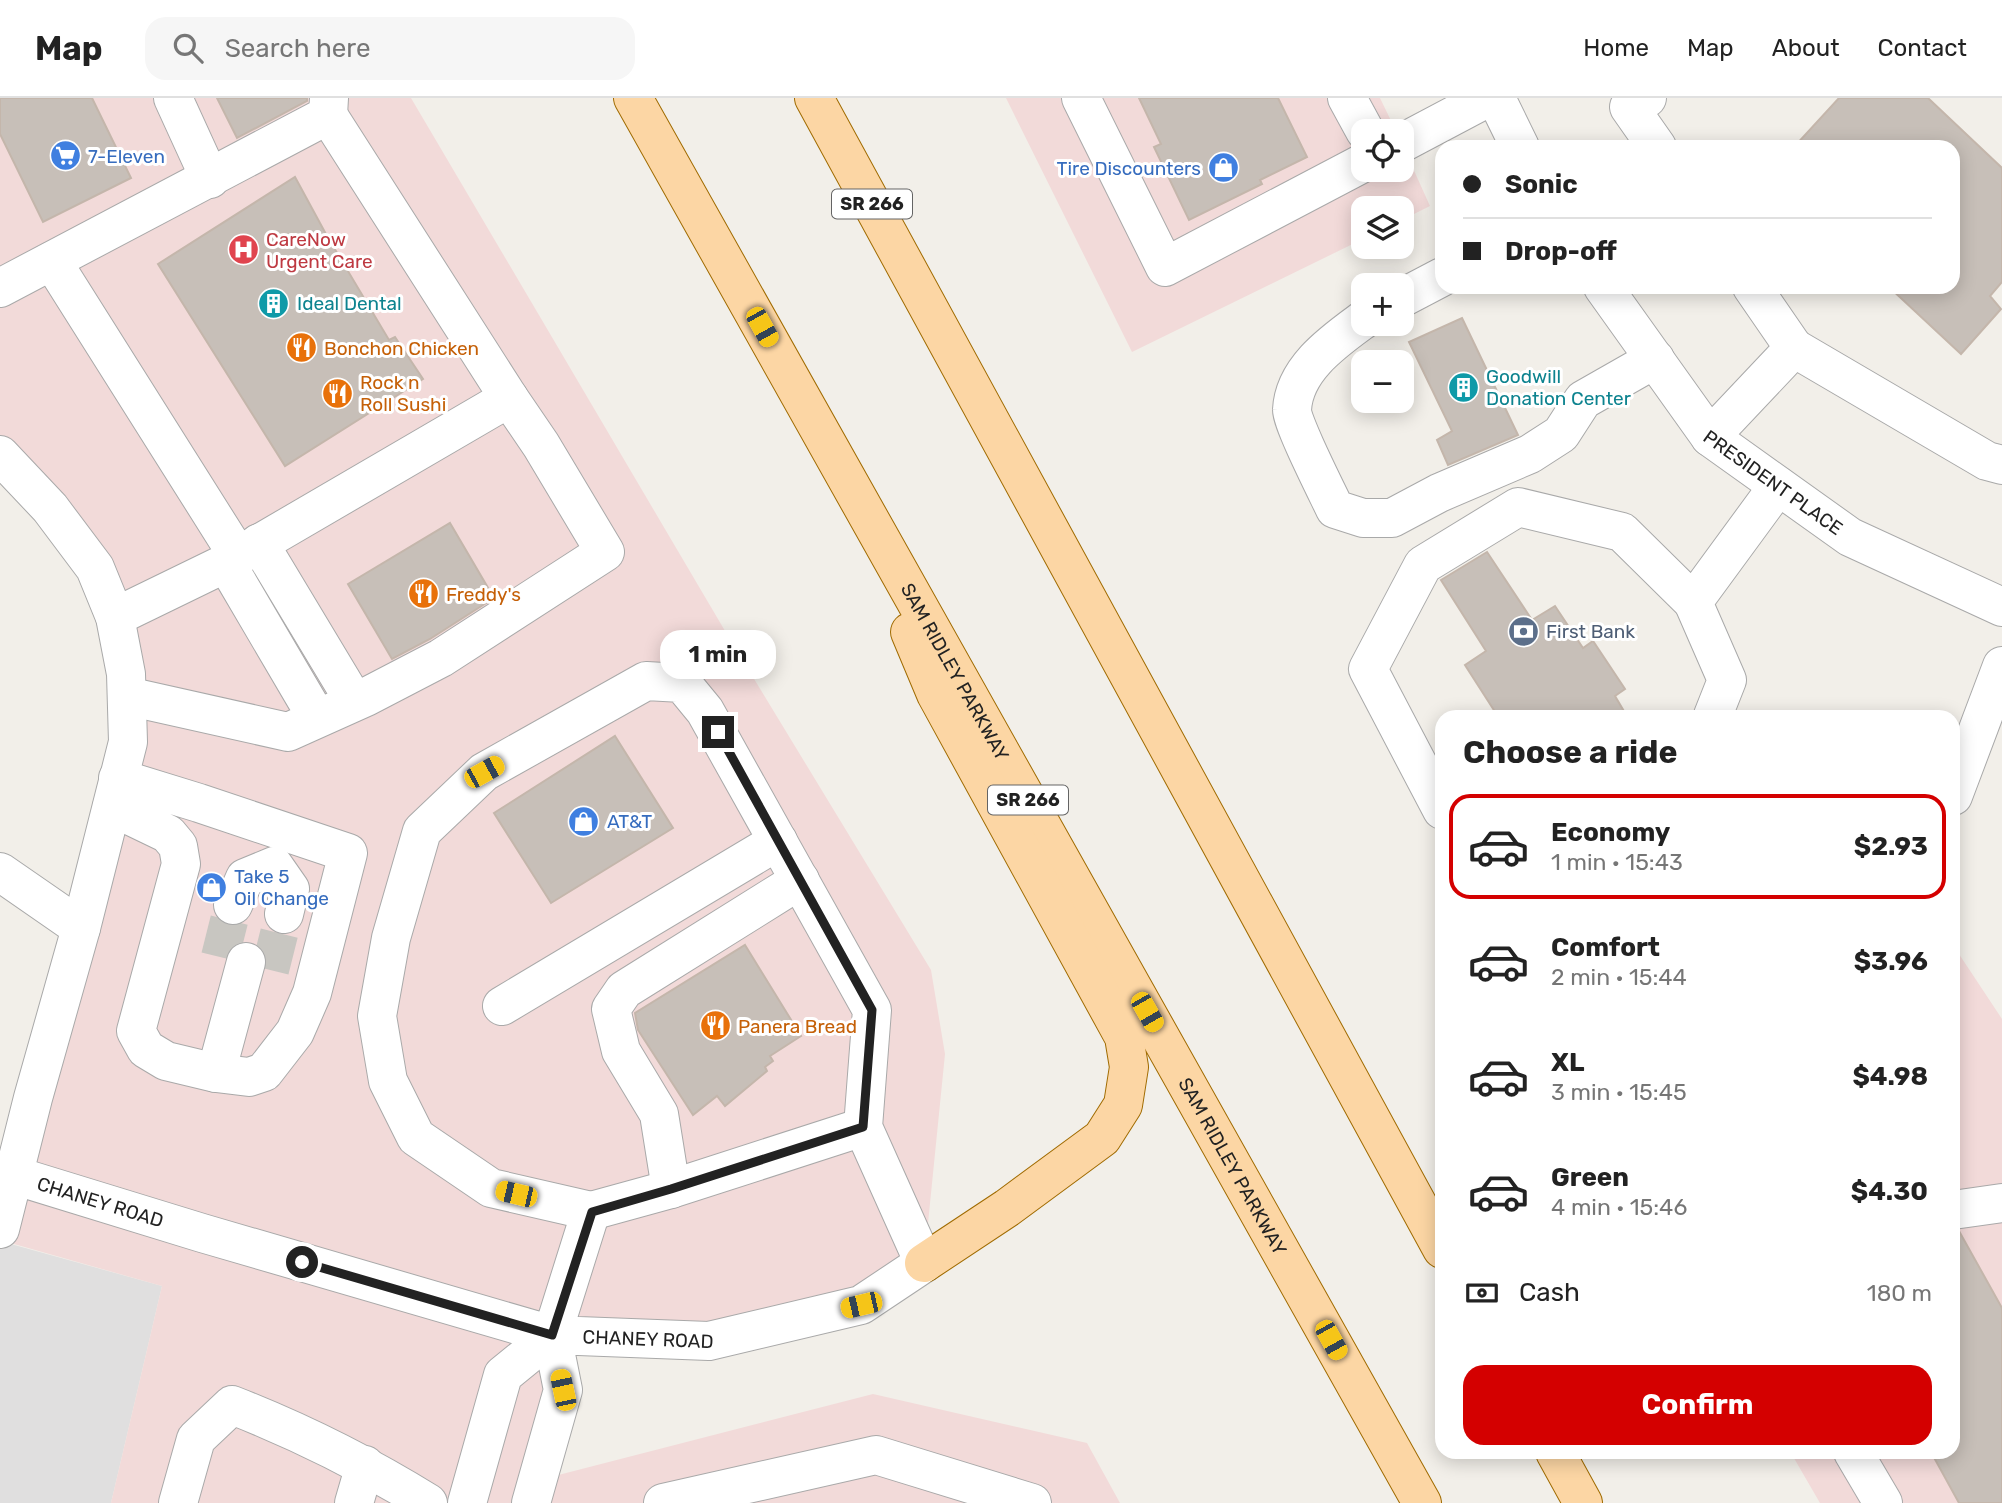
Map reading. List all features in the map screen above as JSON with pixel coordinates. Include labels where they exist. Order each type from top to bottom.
[{"type":"main road","name":"SAM RIDLEY PARKWAY","points":[[633,98],[1422,1503]]},
{"type":"main road","name":"SR 266","points":[[814,98],[1340,1067],[1435,1237]]},
{"type":"main road","points":[[840,465],[936,694],[1124,1038],[1129,1067],[1123,1105],[1102,1138],[1007,1208],[924,1263]]},
{"type":"main road","points":[[1559,1459],[1583,1503]]},
{"type":"street","points":[[1081,98],[1166,267],[1351,169]]},
{"type":"street","points":[[1347,98],[1358,119]]},
{"type":"street","points":[[1414,137],[1487,98]]},
{"type":"street","points":[[1496,98],[1517,140]]},
{"type":"street","points":[[1647,98],[1629,107],[1652,140]]},
{"type":"street","points":[[183,101],[210,179]]},
{"type":"street","points":[[0,288],[210,179],[328,107],[541,445],[605,552],[441,658],[288,732],[127,696]]},
{"type":"street","points":[[52,261],[241,554],[354,701]]},
{"type":"street","points":[[1414,292],[1435,281]]},
{"type":"street","name":"PRESIDENT PLACE","points":[[1608,294],[1710,437],[1850,537],[2002,607]]},
{"type":"street","points":[[1757,294],[1794,348],[1987,461],[2002,465]]},
{"type":"street","points":[[1351,329],[1332,343],[1299,379],[1291,412],[1335,509],[1363,518],[1392,518],[1439,493],[1530,454],[1561,434],[1583,400],[1655,359]]},
{"type":"street","points":[[1710,437],[1794,348]]},
{"type":"street","points":[[115,617],[241,554],[509,398]]},
{"type":"street","points":[[0,455],[50,508],[95,568],[115,617],[126,674],[128,742],[81,928],[7,1173],[0,1228]]},
{"type":"street","points":[[1693,603],[1778,486]]},
{"type":"street","points":[[1435,797],[1368,669],[1423,565],[1518,507],[1622,532],[1693,603],[1727,680],[1715,710]]},
{"type":"street","points":[[241,554],[317,718]]},
{"type":"street","points":[[1960,777],[2002,666]]},
{"type":"street","points":[[863,1127],[592,1212],[491,1188],[416,1138],[388,1081],[377,1016],[391,938],[422,831],[484,772],[646,681],[682,682],[705,711],[872,1010],[863,1127],[924,1263]]},
{"type":"street","points":[[115,792],[279,849],[348,853],[312,993],[295,1032],[264,1072],[249,1077],[216,1073],[166,1061],[146,1049],[136,1031],[181,864],[178,846],[168,834],[115,792]]},
{"type":"street","points":[[502,1006],[778,841]]},
{"type":"street","points":[[259,911],[279,849]]},
{"type":"street","points":[[0,872],[81,928]]},
{"type":"street","points":[[671,1189],[659,1114],[621,1051],[611,1009],[624,989],[800,880]]},
{"type":"street","points":[[216,1073],[229,1027],[260,993],[245,963],[218,970],[229,1027]]},
{"type":"street","name":"CHANEY ROAD","points":[[7,1173],[552,1335],[709,1341],[861,1305],[924,1263]]},
{"type":"street","points":[[1960,1209],[2002,1203]]},
{"type":"street","points":[[531,1503],[563,1390],[552,1335],[592,1212]]},
{"type":"street","points":[[467,1503],[503,1375],[552,1335]]},
{"type":"street","points":[[178,1503],[196,1439],[232,1405],[284,1425],[365,1465],[428,1503]]},
{"type":"street","points":[[663,1503],[876,1455],[1032,1503]]},
{"type":"street","points":[[1857,1459],[1883,1503]]},
{"type":"street","points":[[354,1503],[365,1465]]},
{"type":"shaded area","points":[[0,98],[411,98],[728,636],[931,970],[945,1054],[924,1263],[709,1341],[552,1335],[539,1480],[873,1394],[1087,1443],[1120,1503],[111,1503],[162,1286],[0,1240],[112,807],[115,617],[0,455]]},
{"type":"shaded area","points":[[1006,98],[1380,98],[1390,119],[1351,119],[1351,182],[1414,182],[1414,171],[1430,206],[1414,214],[1414,196],[1351,196],[1351,245],[1132,352]]},
{"type":"shaded area","points":[[1960,956],[2002,1019],[2002,1503],[1820,1503],[1794,1459],[1960,1459]]},
{"type":"shaded area","points":[[0,1241],[162,1286],[111,1503],[0,1503]]},
{"type":"building","name":"7-Eleven","points":[[0,98],[92,98],[131,178],[43,222],[0,134]]},
{"type":"building","points":[[217,98],[307,98],[307,101],[237,138]]},
{"type":"building","name":"Tire Discounters","points":[[1139,98],[1278,98],[1307,157],[1260,180],[1262,184],[1189,220],[1154,147],[1161,144]]},
{"type":"building","points":[[1839,98],[1928,98],[2002,168],[2002,282],[1990,296],[2001,309],[1961,354],[1897,294],[1960,294],[1960,140],[1800,140]]},
{"type":"building","points":[[295,177],[389,340],[395,337],[423,379],[285,466],[158,264]]},
{"type":"building","name":"Goodwill Donation Center","points":[[1462,318],[1518,435],[1448,465],[1437,440],[1452,431],[1409,342]]},
{"type":"building","name":"Freddy's","points":[[450,523],[494,598],[430,639],[392,659],[348,584]]},
{"type":"building","name":"First Bank","points":[[1487,552],[1532,620],[1555,606],[1583,648],[1593,641],[1625,689],[1615,696],[1623,710],[1494,710],[1465,665],[1486,651],[1441,580]]},
{"type":"building","name":"AT&T","points":[[615,736],[673,828],[551,903],[494,813]]},
{"type":"building","name":"Panera Bread","points":[[745,945],[801,1036],[770,1056],[773,1061],[765,1067],[767,1071],[725,1106],[717,1096],[693,1115],[638,1030],[635,1013]]},
{"type":"building","points":[[1960,1233],[2002,1308],[2002,1503],[1959,1503],[1935,1459],[1960,1459]]},
{"type":"tunnel","points":[[220,957],[233,905]]},
{"type":"tunnel","points":[[270,970],[284,914]]},
{"type":"place","name":"7-Eleven","points":[[65,156]]},
{"type":"place","name":"Tire Discounters","points":[[1224,168]]},
{"type":"place","name":"CareNow Urgent Care","points":[[243,250]]},
{"type":"place","name":"Ideal Dental","points":[[274,303]]},
{"type":"place","name":"Bonchon Chicken","points":[[301,348]]},
{"type":"place","name":"Goodwill Donation Center","points":[[1463,387]]},
{"type":"place","name":"Rock n Roll Sushi","points":[[337,393]]},
{"type":"place","name":"Freddy's","points":[[423,594]]},
{"type":"place","name":"First Bank","points":[[1523,631]]},
{"type":"place","name":"AT&T","points":[[584,821]]},
{"type":"place","name":"Take 5 Oil Change","points":[[211,887]]},
{"type":"place","name":"Panera Bread","points":[[715,1026]]},
{"type":"route","points":[[302,1262],[552,1335],[592,1212],[863,1127],[872,1010],[718,732]]}]
